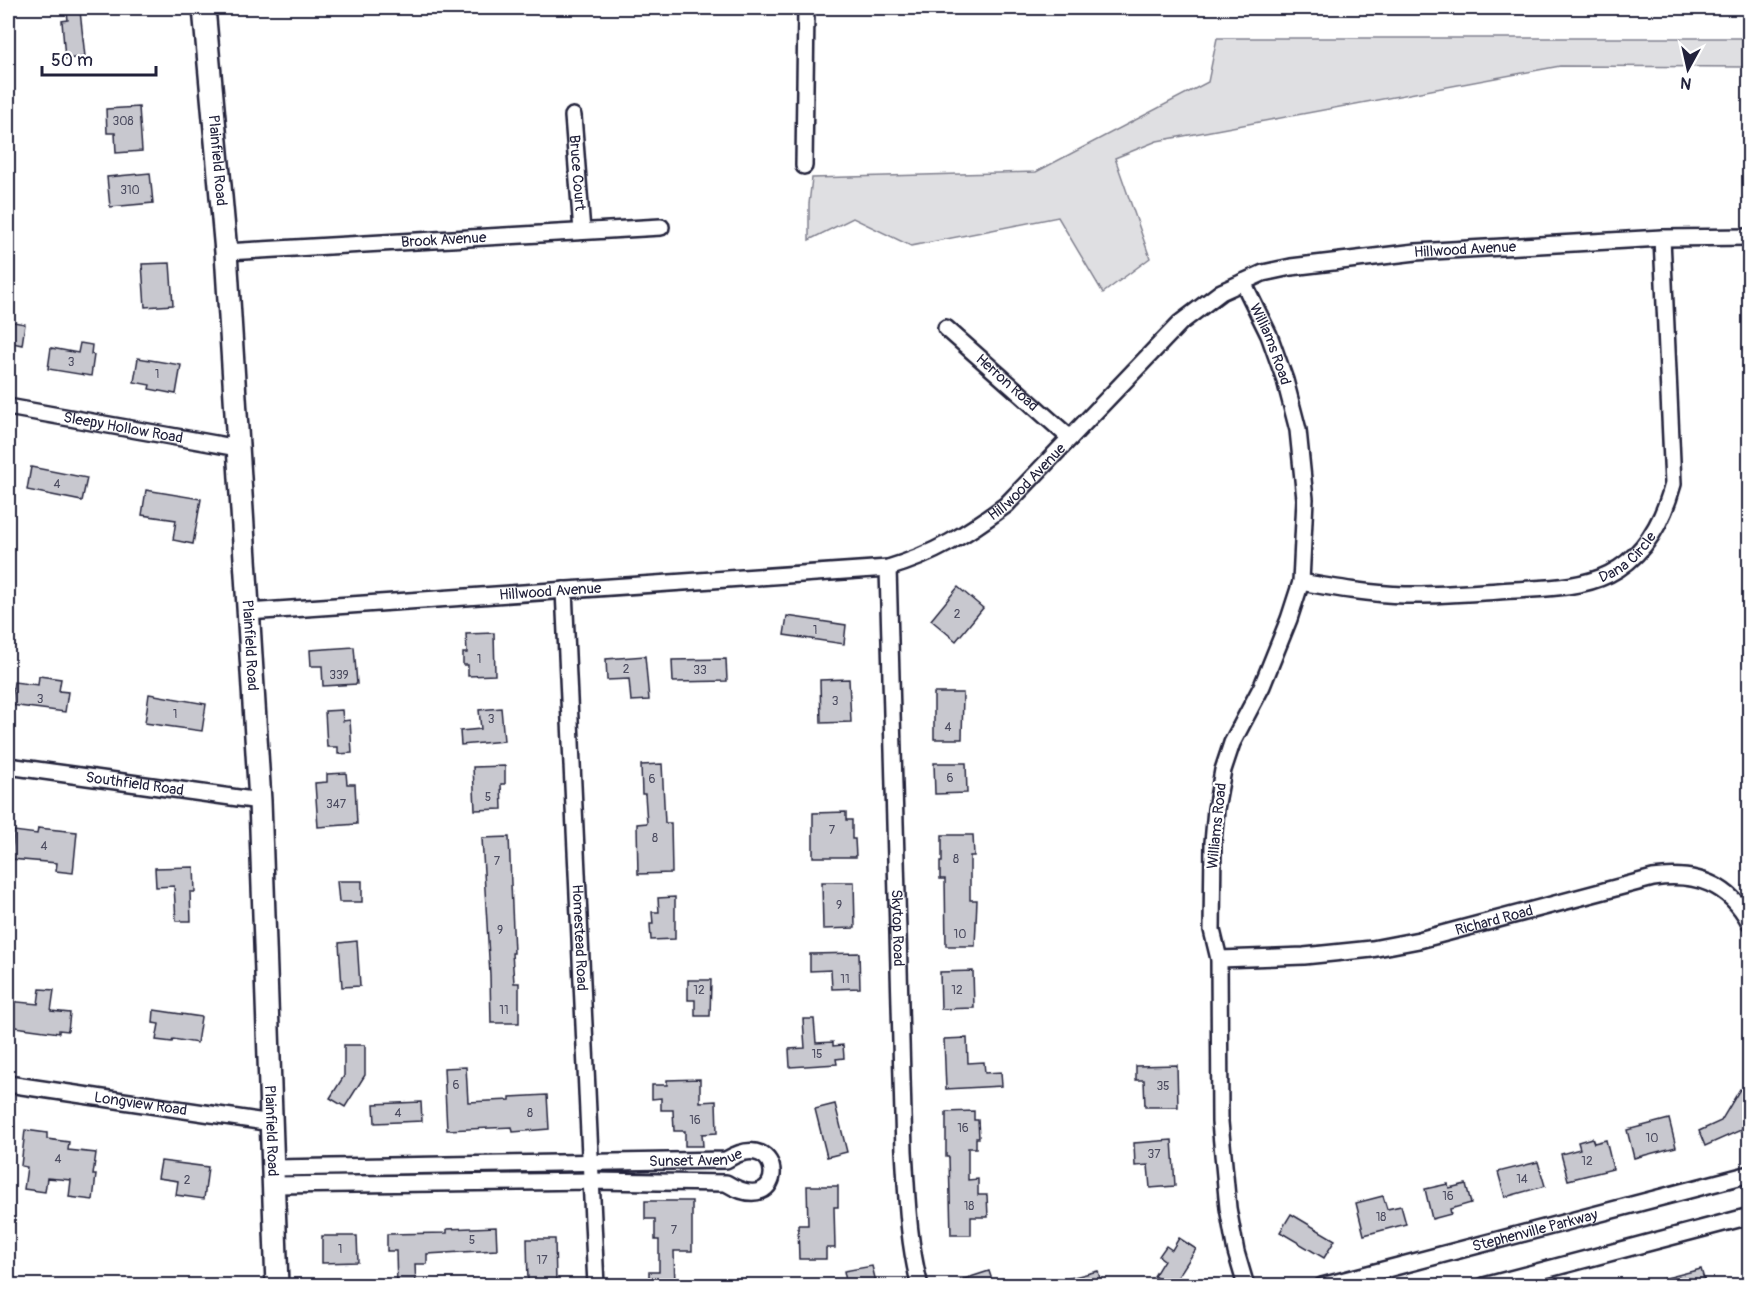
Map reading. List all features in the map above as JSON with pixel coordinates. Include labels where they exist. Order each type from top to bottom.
[{"type":"street","name":"Plainfield Road","points":[[204,8],[226,252],[260,801],[277,1286]]},
{"type":"street","points":[[804,166],[806,8]]},
{"type":"street","name":"Bruce Court","points":[[573,116],[582,231]]},
{"type":"street","name":"Brook Avenue","points":[[226,252],[661,227]]},
{"type":"street","name":"Hillwood Avenue","points":[[248,612],[888,568],[939,549],[978,526],[1006,505],[1180,324],[1221,292],[1263,273],[1291,267],[1416,252],[1662,238],[1749,237]]},
{"type":"street","name":"Dana Circle","points":[[1301,582],[1352,591],[1404,595],[1467,593],[1577,585],[1610,574],[1628,562],[1655,531],[1665,513],[1673,484],[1662,238]]},
{"type":"street","name":"Williams Road","points":[[1243,282],[1269,335],[1285,380],[1298,430],[1305,499],[1301,582],[1262,686],[1232,743],[1223,770],[1216,809],[1212,930],[1219,959],[1220,1122],[1223,1166],[1236,1252],[1246,1286]]},
{"type":"street","name":"Herron Road","points":[[946,328],[1070,438]]},
{"type":"street","name":"Sleepy Hollow Road","points":[[8,407],[238,448]]},
{"type":"street","name":"Skytop Road","points":[[888,568],[904,1151],[910,1230],[920,1286]]},
{"type":"street","name":"Homestead Road","points":[[564,590],[596,1286]]},
{"type":"street","name":"Southfield Road","points":[[8,766],[260,801]]},
{"type":"street","name":"Richard Road","points":[[1219,959],[1304,956],[1372,949],[1419,940],[1669,875],[1685,875],[1719,888],[1731,898],[1749,923]]},
{"type":"street","name":"Longview Road","points":[[8,1084],[272,1124]]},
{"type":"street","name":"Sunset Avenue","points":[[748,1151],[761,1154],[768,1159],[773,1174],[771,1182],[765,1188],[752,1193],[735,1189],[726,1183],[274,1176],[726,1160],[748,1151]]},
{"type":"street","name":"Stephenville Parkway","points":[[1322,1286],[1749,1173]]},
{"type":"street","points":[[1484,1286],[1749,1216]]},
{"type":"shaded area","points":[[1217,38],[1749,38],[1749,67],[1560,66],[1157,141],[1115,158],[1150,258],[1103,293],[1058,217],[911,246],[853,218],[809,240],[812,178],[1036,172],[1208,82]]},
{"type":"building","points":[[80,11],[85,57],[65,59],[62,21],[68,20],[67,12]]},
{"type":"building","points":[[139,107],[142,151],[116,153],[115,133],[107,133],[106,109]]},
{"type":"building","points":[[150,173],[153,203],[110,207],[107,177]]},
{"type":"building","points":[[170,263],[173,305],[145,307],[142,264]]},
{"type":"building","points":[[8,321],[25,324],[22,345],[8,342]]},
{"type":"building","points":[[80,343],[92,345],[91,354],[94,355],[91,376],[48,369],[51,348],[78,353]]},
{"type":"building","points":[[138,358],[181,365],[176,394],[149,389],[150,385],[134,382]]},
{"type":"building","points":[[31,467],[87,478],[82,501],[27,490]]},
{"type":"building","points":[[146,490],[201,499],[193,544],[173,540],[176,520],[142,515]]},
{"type":"building","points":[[958,587],[983,608],[956,641],[931,620]]},
{"type":"building","points":[[787,616],[846,625],[844,644],[784,635]]},
{"type":"building","points":[[494,633],[495,675],[468,676],[468,665],[463,665],[463,653],[467,653],[466,634]]},
{"type":"building","points":[[354,647],[357,684],[323,686],[322,666],[311,666],[310,650]]},
{"type":"building","points":[[645,656],[649,700],[631,701],[629,679],[607,680],[606,659]]},
{"type":"building","points":[[726,659],[727,681],[673,682],[672,660]]},
{"type":"building","points":[[39,676],[61,679],[59,691],[68,692],[65,712],[11,705],[14,682],[38,685]]},
{"type":"building","points":[[849,679],[851,722],[821,723],[820,680]]},
{"type":"building","points":[[934,693],[963,693],[962,739],[934,739]]},
{"type":"building","points":[[149,694],[206,704],[202,731],[145,723]]},
{"type":"building","points":[[501,708],[504,741],[461,745],[460,731],[481,729],[479,710]]},
{"type":"building","points":[[342,710],[343,721],[350,720],[352,753],[338,754],[338,747],[327,747],[325,711]]},
{"type":"building","points":[[934,763],[966,763],[967,793],[935,794]]},
{"type":"building","points":[[662,764],[665,823],[671,823],[672,873],[638,874],[637,824],[647,823],[645,794],[642,794],[641,765]]},
{"type":"building","points":[[505,766],[505,784],[501,784],[502,809],[475,810],[473,767]]},
{"type":"building","points":[[346,773],[347,784],[355,784],[357,824],[318,827],[315,783],[327,782],[327,774]]},
{"type":"building","points":[[846,812],[846,820],[852,820],[852,839],[855,839],[856,857],[813,857],[813,813]]},
{"type":"building","points":[[38,828],[77,832],[73,873],[56,871],[57,863],[11,859],[14,831],[37,834]]},
{"type":"building","points":[[942,835],[973,835],[974,856],[970,856],[970,900],[977,900],[975,946],[946,946],[945,879],[940,879]]},
{"type":"building","points":[[509,837],[514,953],[512,953],[514,983],[519,983],[519,1023],[491,1023],[482,838]]},
{"type":"building","points":[[194,867],[195,892],[190,892],[191,921],[176,921],[174,886],[156,887],[155,868]]},
{"type":"building","points":[[337,881],[362,881],[362,902],[339,902]]},
{"type":"building","points":[[822,882],[854,882],[855,928],[823,929]]},
{"type":"building","points":[[675,897],[675,939],[651,940],[652,912],[659,912],[658,898]]},
{"type":"building","points":[[357,941],[360,986],[342,987],[339,943]]},
{"type":"building","points":[[859,953],[860,988],[832,989],[831,970],[810,971],[810,954]]},
{"type":"building","points":[[973,971],[974,1008],[941,1009],[940,972]]},
{"type":"building","points":[[688,980],[711,980],[710,1016],[695,1016],[695,1000],[688,1000]]},
{"type":"building","points":[[40,989],[54,990],[51,1011],[70,1013],[68,1031],[59,1030],[59,1033],[8,1026],[8,1001],[38,1004]]},
{"type":"building","points":[[154,1010],[201,1017],[197,1043],[173,1039],[172,1042],[156,1040],[159,1024],[153,1023]]},
{"type":"building","points":[[803,1019],[814,1019],[816,1043],[833,1042],[833,1046],[843,1045],[844,1058],[836,1059],[837,1064],[790,1067],[789,1049],[805,1048]]},
{"type":"building","points":[[967,1038],[968,1063],[984,1062],[985,1073],[1001,1072],[1002,1086],[946,1089],[944,1039]]},
{"type":"building","points":[[344,1045],[365,1045],[365,1075],[345,1107],[330,1098],[344,1076]]},
{"type":"building","points":[[1177,1065],[1178,1107],[1145,1107],[1144,1080],[1136,1080],[1136,1066]]},
{"type":"building","points":[[466,1067],[468,1102],[547,1095],[549,1129],[513,1132],[512,1127],[447,1130],[444,1068]]},
{"type":"building","points":[[700,1079],[700,1102],[716,1101],[717,1133],[702,1134],[703,1146],[685,1146],[685,1131],[674,1131],[673,1110],[661,1110],[661,1098],[652,1099],[652,1085],[667,1085],[667,1080]]},
{"type":"building","points":[[1740,1089],[1749,1095],[1749,1116],[1741,1130],[1705,1146],[1699,1131],[1721,1121]]},
{"type":"building","points":[[421,1102],[422,1121],[375,1123],[374,1104]]},
{"type":"building","points":[[835,1104],[847,1152],[827,1157],[815,1109]]},
{"type":"building","points":[[974,1111],[974,1120],[978,1120],[979,1138],[976,1138],[976,1148],[968,1148],[968,1180],[978,1179],[978,1195],[987,1195],[988,1217],[971,1217],[971,1235],[951,1235],[949,1157],[946,1157],[946,1112]]},
{"type":"building","points":[[1669,1119],[1676,1147],[1634,1158],[1627,1130]]},
{"type":"building","points":[[25,1130],[47,1133],[47,1139],[69,1142],[68,1150],[96,1153],[93,1200],[69,1197],[71,1180],[47,1178],[45,1192],[24,1189],[27,1167],[21,1166]]},
{"type":"building","points":[[1592,1138],[1594,1143],[1606,1140],[1613,1169],[1568,1180],[1561,1154],[1580,1149],[1578,1142]]},
{"type":"building","points":[[1172,1140],[1175,1186],[1150,1188],[1148,1165],[1135,1166],[1134,1143]]},
{"type":"building","points":[[161,1161],[208,1167],[204,1199],[176,1195],[178,1181],[158,1178]]},
{"type":"building","points":[[1538,1162],[1545,1186],[1505,1197],[1498,1172]]},
{"type":"building","points":[[1448,1184],[1449,1188],[1466,1184],[1471,1203],[1450,1209],[1451,1214],[1432,1219],[1425,1189]]},
{"type":"building","points":[[807,1186],[838,1186],[838,1207],[834,1207],[835,1248],[826,1248],[826,1259],[799,1259],[798,1225],[808,1225]]},
{"type":"building","points":[[1383,1196],[1387,1209],[1401,1206],[1406,1224],[1364,1235],[1356,1203]]},
{"type":"building","points":[[645,1201],[692,1201],[692,1251],[674,1251],[675,1286],[649,1286],[649,1272],[659,1272],[659,1240],[655,1240],[655,1219],[645,1219]]},
{"type":"building","points":[[1291,1214],[1335,1240],[1324,1258],[1280,1232]]},
{"type":"building","points":[[496,1227],[497,1250],[427,1254],[427,1264],[415,1264],[416,1286],[397,1286],[396,1251],[387,1251],[387,1234],[447,1233],[447,1229]]},
{"type":"building","points":[[322,1236],[357,1236],[358,1262],[322,1263]]},
{"type":"building","points":[[1179,1238],[1196,1249],[1172,1286],[1168,1286],[1154,1276],[1164,1260],[1159,1256],[1166,1246],[1172,1250]]},
{"type":"building","points":[[527,1239],[555,1239],[556,1282],[528,1283]]},
{"type":"building","points":[[872,1266],[877,1286],[847,1286],[844,1271]]},
{"type":"building","points":[[1701,1269],[1706,1286],[1652,1286],[1651,1282]]},
{"type":"building","points":[[989,1271],[994,1286],[953,1286],[952,1283]]},
{"type":"building","points":[[1098,1271],[1102,1286],[1058,1286],[1058,1281]]}]
